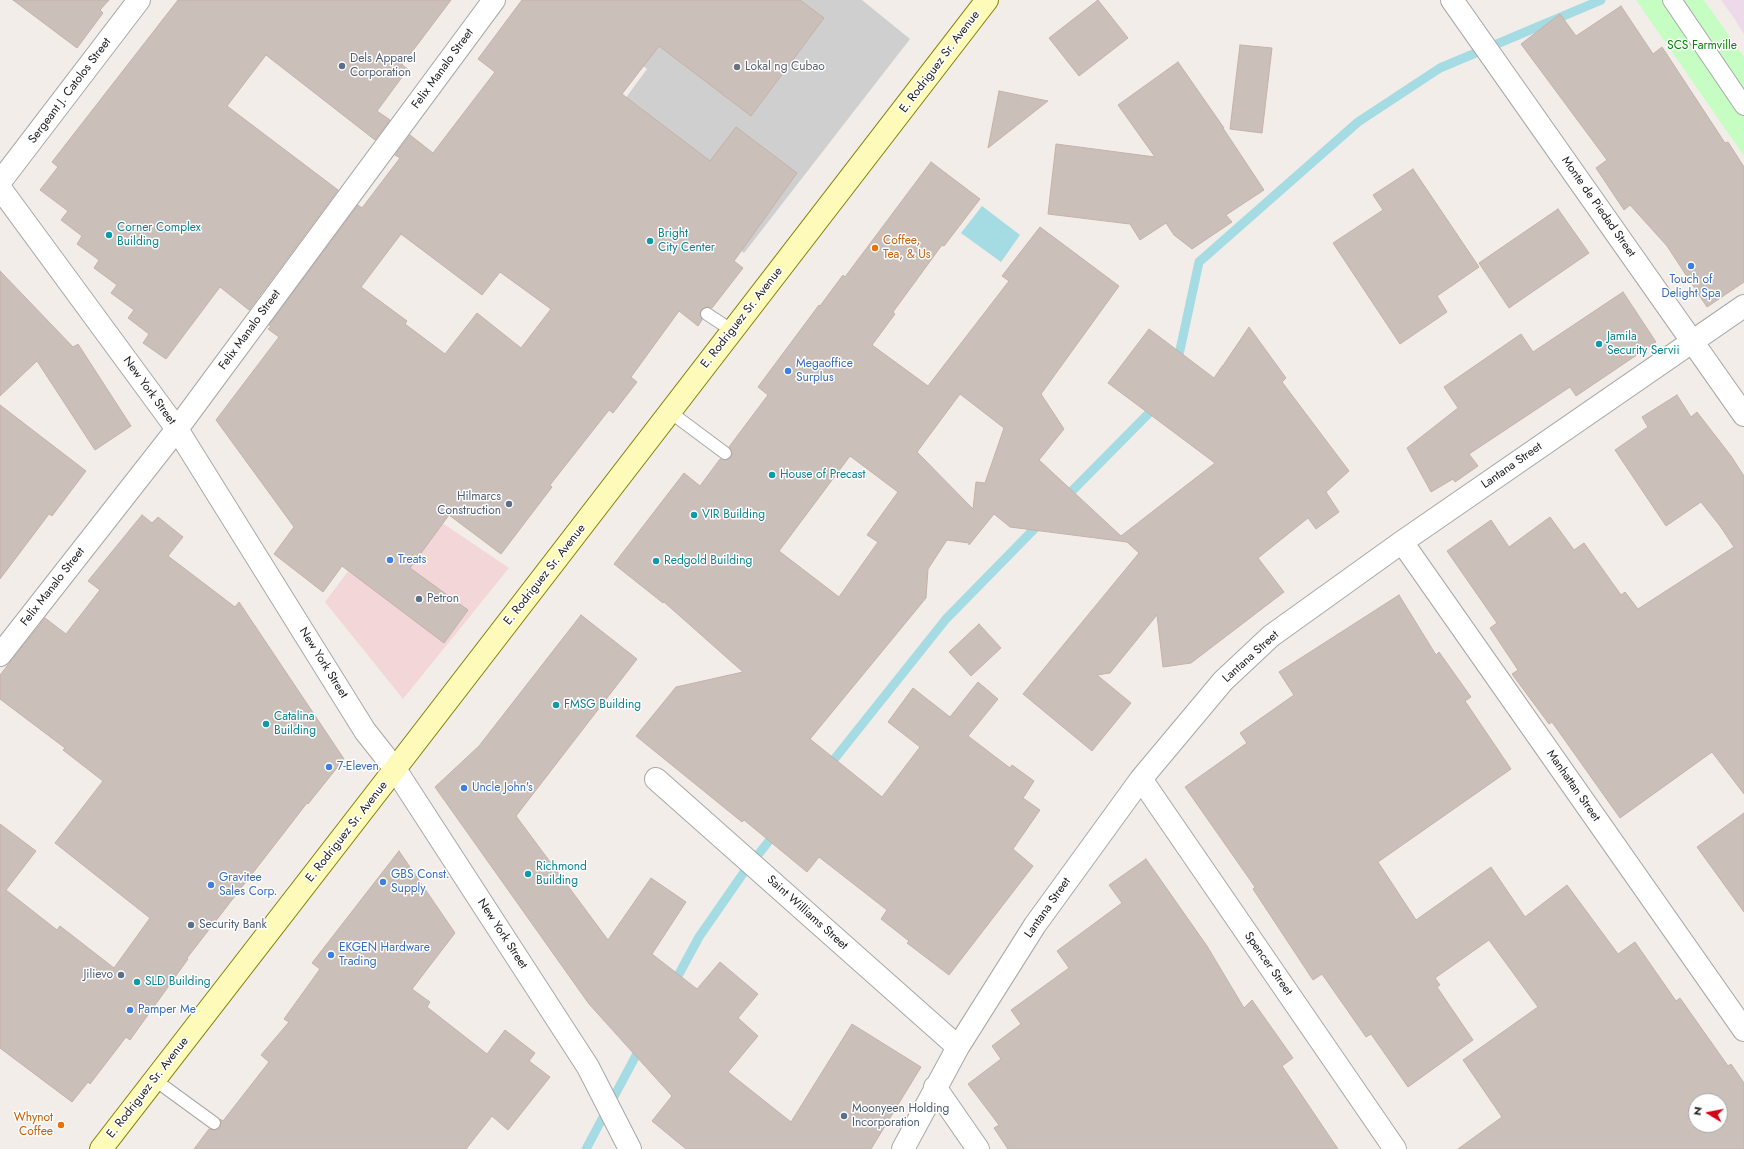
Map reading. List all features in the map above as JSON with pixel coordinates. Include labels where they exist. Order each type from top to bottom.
[{"type":"main road","name":"E. Rodriguez Sr. Avenue","points":[[100,1149],[155,1080],[987,0]]},
{"type":"street","name":"Sergeant J. Catolos Street","points":[[0,182],[139,0]]},
{"type":"street","name":"Felix Manalo Street","points":[[0,655],[177,429],[494,0]]},
{"type":"street","name":"Monte de Piedad Street","points":[[1452,0],[1744,415]]},
{"type":"street","points":[[1672,0],[1744,106]]},
{"type":"street","name":"New York Street","points":[[0,188],[177,429],[365,731],[395,769],[588,1067],[630,1149]]},
{"type":"street","name":"Lantana Street","points":[[902,1149],[958,1047],[1035,925],[1141,779],[1223,681],[1271,636],[1402,542],[1744,306]]},
{"type":"street","name":"Manhattan Street","points":[[1402,542],[1744,1030]]},
{"type":"street","name":"Saint Williams Street","points":[[656,779],[958,1047]]},
{"type":"street","name":"Spencer Street","points":[[1141,779],[1396,1149]]},
{"type":"street","points":[[935,1087],[978,1149]]},
{"type":"lane","points":[[707,314],[732,331]]},
{"type":"lane","points":[[670,412],[725,453]]},
{"type":"lane","points":[[155,1080],[214,1123]]},
{"type":"shaded area","points":[[557,0],[862,0],[910,39],[744,253],[594,141],[647,69]]},
{"type":"shaded area","points":[[1721,0],[1744,0],[1744,34],[1734,18]]},
{"type":"shaded area","points":[[404,497],[509,568],[403,699],[325,602]]},
{"type":"green space","name":"SCS Farmville","points":[[1636,0],[1704,0],[1744,57],[1744,156]]},
{"type":"water","points":[[982,206],[1020,235],[1001,262],[961,233]]},
{"type":"building","points":[[13,0],[109,0],[100,10],[103,13],[77,48]]},
{"type":"building","points":[[178,0],[451,0],[402,65],[408,69],[377,111],[390,120],[375,140],[266,55],[227,106],[338,190],[249,310],[220,287],[166,359],[143,343],[149,334],[128,318],[134,310],[111,293],[117,285],[94,268],[99,260],[77,244],[82,236],[61,220],[68,211],[40,190],[58,167],[52,162]]},
{"type":"building","points":[[522,0],[800,0],[824,18],[751,116],[659,46],[622,94],[710,161],[736,127],[797,173],[734,261],[743,268],[712,308],[707,307],[701,310],[700,314],[702,320],[698,326],[679,311],[631,377],[637,382],[613,413],[609,410],[550,485],[552,487],[501,554],[449,515],[410,568],[468,610],[444,643],[342,566],[323,592],[274,554],[294,527],[216,420],[279,337],[268,329],[271,326],[269,325],[358,205],[362,208],[400,158],[395,155],[410,135],[433,153],[495,72],[478,59]],"holes":[[[401,234],[482,295],[500,272],[551,309],[521,348],[477,313],[445,354],[405,324],[407,321],[361,287]]]},
{"type":"building","points":[[1098,0],[1128,38],[1079,76],[1049,38]]},
{"type":"building","points":[[1621,6],[1653,54],[1662,47],[1725,143],[1728,142],[1744,167],[1744,282],[1707,307],[1667,246],[1630,205],[1624,210],[1596,168],[1607,160],[1521,44],[1560,14],[1576,36]]},
{"type":"building","points":[[1240,45],[1272,48],[1262,133],[1230,129]]},
{"type":"building","points":[[1178,62],[1224,128],[1264,190],[1226,215],[1232,222],[1192,249],[1174,235],[1166,223],[1140,240],[1130,224],[1048,214],[1056,144],[1155,157],[1118,105]]},
{"type":"building","points":[[999,91],[1048,101],[988,148]]},
{"type":"building","points":[[931,162],[980,199],[944,246],[942,245],[893,312],[895,314],[872,345],[928,386],[1009,281],[1002,276],[1040,227],[1119,286],[1041,394],[1064,429],[1039,460],[1121,536],[1215,463],[1108,383],[1149,329],[1214,378],[1249,327],[1286,378],[1282,382],[1349,471],[1326,492],[1339,512],[1316,529],[1308,518],[1258,558],[1284,592],[1191,663],[1163,667],[1157,615],[1110,673],[1097,675],[1131,703],[1092,751],[1023,694],[1139,553],[1127,542],[1010,527],[994,514],[969,545],[969,543],[947,540],[928,569],[926,598],[810,739],[882,797],[920,747],[888,722],[913,688],[950,717],[978,682],[998,699],[968,736],[1010,768],[1012,765],[1034,781],[1023,798],[1040,810],[1013,849],[1033,866],[949,975],[907,943],[909,941],[881,919],[887,910],[819,857],[807,872],[744,820],[742,822],[636,736],[676,687],[743,672],[664,602],[663,603],[614,564],[684,473],[700,486],[720,459],[725,460],[731,458],[732,453],[729,447],[768,395],[758,387],[819,305],[820,306],[843,275],[845,277]],"holes":[[[960,394],[1004,428],[985,483],[976,482],[973,509],[917,452]],[[850,456],[898,492],[867,535],[878,542],[839,597],[779,551]]]},
{"type":"building","points":[[1413,169],[1479,267],[1437,296],[1447,312],[1400,344],[1333,243],[1383,210],[1373,195]]},
{"type":"building","points":[[1558,209],[1589,253],[1509,308],[1479,263]]},
{"type":"building","points":[[0,271],[73,347],[78,344],[131,426],[95,450],[37,361],[0,396]]},
{"type":"building","points":[[1623,292],[1656,342],[1576,396],[1570,387],[1469,454],[1478,466],[1455,482],[1453,479],[1431,492],[1407,448],[1458,408],[1444,387],[1521,334],[1533,352]]},
{"type":"building","points":[[1677,395],[1691,417],[1697,412],[1731,456],[1744,476],[1744,794],[1712,752],[1620,818],[1552,722],[1549,724],[1512,674],[1518,670],[1490,628],[1497,623],[1447,551],[1491,520],[1509,547],[1550,517],[1574,550],[1584,543],[1621,595],[1625,592],[1638,609],[1734,547],[1701,502],[1666,526],[1615,450],[1648,427],[1642,417]]},
{"type":"building","points":[[0,405],[86,471],[52,516],[49,514],[0,579]]},
{"type":"building","points":[[142,515],[152,523],[158,517],[183,537],[168,556],[235,607],[239,602],[344,759],[308,804],[307,803],[187,958],[188,959],[130,1040],[126,1037],[90,1084],[88,1082],[72,1102],[0,1048],[0,824],[36,851],[6,890],[57,930],[60,926],[114,968],[150,918],[55,843],[103,781],[63,750],[65,748],[0,699],[0,675],[45,618],[66,634],[100,590],[88,581]]},
{"type":"building","points":[[1399,595],[1436,655],[1439,652],[1471,697],[1465,701],[1511,769],[1378,862],[1416,920],[1491,867],[1525,917],[1567,885],[1618,954],[1635,942],[1676,1001],[1680,998],[1728,1066],[1731,1064],[1744,1083],[1744,1149],[1458,1149],[1502,1117],[1463,1060],[1538,1007],[1489,940],[1435,978],[1440,985],[1437,987],[1473,1040],[1408,1087],[1371,1034],[1366,1037],[1322,974],[1313,980],[1253,889],[1255,887],[1185,787],[1247,743],[1240,733],[1294,695],[1279,672]]},
{"type":"building","points":[[581,615],[637,659],[516,816],[608,940],[651,878],[686,902],[652,954],[697,989],[720,962],[758,994],[738,1018],[758,1036],[728,1072],[791,1122],[852,1024],[921,1067],[871,1149],[686,1149],[652,1121],[672,1096],[589,1004],[435,787],[479,746]]},
{"type":"building","points":[[979,624],[1001,648],[971,676],[949,652]]},
{"type":"building","points":[[1744,813],[1744,912],[1697,847]]},
{"type":"building","points":[[399,851],[455,933],[412,989],[430,1002],[427,1007],[487,1054],[505,1030],[535,1053],[529,1061],[550,1077],[508,1130],[492,1116],[466,1149],[194,1149],[209,1129],[214,1130],[220,1128],[220,1119],[223,1121],[269,1062],[261,1055],[289,1022],[284,1019],[320,969],[312,963]]},
{"type":"building","points":[[1146,859],[1207,946],[1244,1008],[1252,1000],[1293,1058],[1282,1066],[1338,1149],[1008,1149],[994,1128],[999,1125],[968,1084],[1001,1059],[992,1046],[1021,1024],[1011,1010],[1069,968],[1057,951],[1122,903],[1109,885]]},
{"type":"waterway","points":[[1177,364],[1199,262],[1358,122],[1440,68],[1601,0]]},
{"type":"waterway","points":[[1064,499],[1156,406]]},
{"type":"waterway","points":[[828,767],[946,619],[1042,521]]},
{"type":"waterway","points":[[673,985],[699,937],[742,875],[776,832]]},
{"type":"waterway","points":[[586,1149],[641,1046]]},
{"type":"place","name":"Dels Apparel Corporation","points":[[342,66]]},
{"type":"place","name":"Lokal ng Cubao","points":[[737,67]]},
{"type":"place","name":"Corner Complex Building","points":[[109,235]]},
{"type":"place","name":"Bright City Center","points":[[650,241]]},
{"type":"place","name":"Coffee, Tea, & Us","points":[[875,248]]},
{"type":"place","name":"Touch of Delight Spa","points":[[1691,266]]},
{"type":"place","name":"Jamila Security Servii","points":[[1599,344]]},
{"type":"place","name":"Megaoffice Surplus","points":[[788,371]]},
{"type":"place","name":"House of Precast","points":[[772,475]]},
{"type":"place","name":"Hilmarcs Construction","points":[[509,504]]},
{"type":"place","name":"VIR Building","points":[[694,515]]},
{"type":"place","name":"Treats","points":[[390,560]]},
{"type":"place","name":"Redgold Building","points":[[656,561]]},
{"type":"place","name":"Petron","points":[[419,599]]},
{"type":"place","name":"FMSG Building","points":[[556,705]]},
{"type":"place","name":"Catalina Building","points":[[266,724]]},
{"type":"place","name":"7-Eleven","points":[[329,767]]},
{"type":"place","name":"Uncle John's","points":[[464,788]]},
{"type":"place","name":"Richmond Building","points":[[528,874]]},
{"type":"place","name":"GBS Const. Supply","points":[[383,882]]},
{"type":"place","name":"Gravitee Sales Corp.","points":[[211,885]]},
{"type":"place","name":"Security Bank","points":[[191,925]]},
{"type":"place","name":"EKGEN Hardware Trading","points":[[331,955]]},
{"type":"place","name":"Jilievo","points":[[121,975]]},
{"type":"place","name":"SLD Building","points":[[137,982]]},
{"type":"place","name":"Pamper Me","points":[[130,1010]]},
{"type":"place","name":"Moonyeen Holding Incorporation","points":[[844,1116]]},
{"type":"place","name":"Whynot Coffee","points":[[61,1125]]}]
